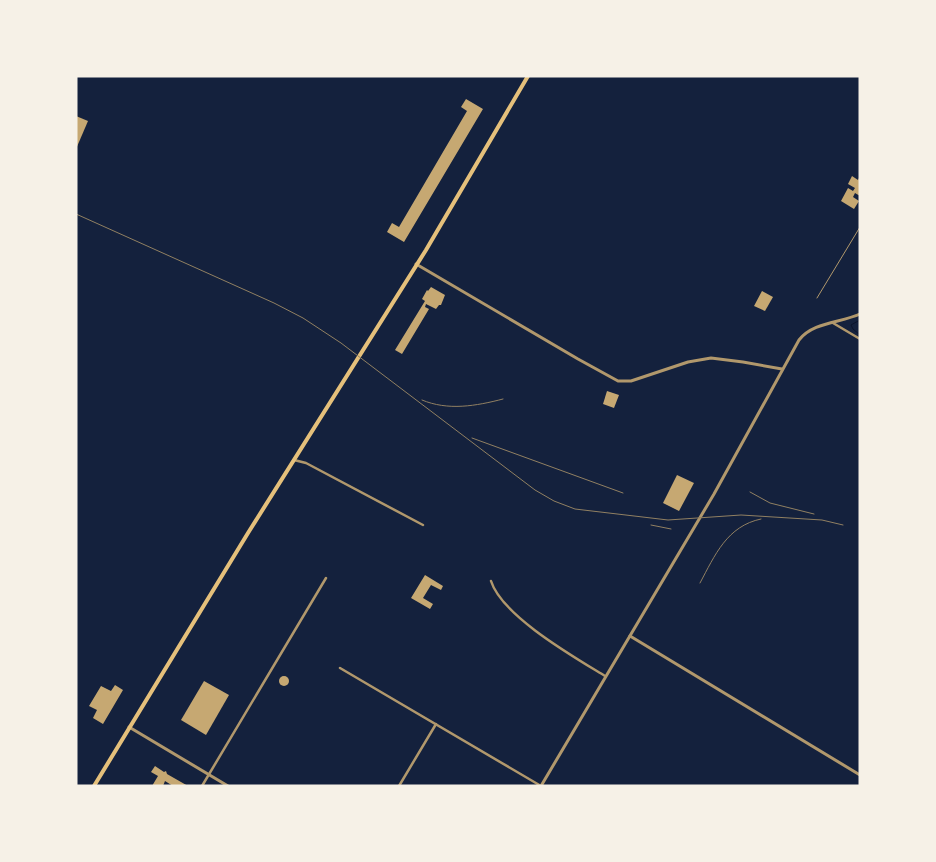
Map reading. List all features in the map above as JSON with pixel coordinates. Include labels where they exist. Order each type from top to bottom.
[{"type":"main road","points":[[94,786],[416,264],[528,76]]},
{"type":"street","points":[[416,264],[618,381],[631,381],[688,362],[711,358],[783,370]]},
{"type":"street","points":[[340,668],[541,786],[714,494],[803,336],[815,328],[860,314]]},
{"type":"street","points":[[834,323],[860,339]]},
{"type":"street","points":[[294,460],[306,463],[424,525]]},
{"type":"street","points":[[202,786],[326,578]]},
{"type":"street","points":[[491,581],[497,596],[512,612],[561,648],[605,676]]},
{"type":"street","points":[[630,636],[860,775]]},
{"type":"street","points":[[399,786],[436,724]]},
{"type":"street","points":[[129,727],[228,786]]},
{"type":"lane","points":[[817,298],[860,227]]},
{"type":"building","points":[[466,99],[483,109],[404,242],[387,232],[392,223],[399,227],[467,111],[461,107]]},
{"type":"building","points":[[76,116],[88,121],[76,149]]},
{"type":"building","points":[[852,176],[858,180],[860,176],[860,196],[855,193],[853,197],[859,201],[854,209],[841,201],[848,188],[853,191],[855,188],[848,184]]},
{"type":"building","points":[[431,287],[445,295],[441,305],[436,309],[426,304],[425,307],[429,309],[402,354],[395,350],[425,301],[422,299],[427,290]]},
{"type":"building","points":[[762,291],[773,297],[765,311],[754,306]]},
{"type":"building","points":[[607,391],[619,395],[614,408],[603,404]]},
{"type":"building","points":[[677,475],[694,483],[679,511],[663,503]]},
{"type":"building","points":[[425,575],[443,586],[441,590],[431,585],[423,598],[433,604],[430,609],[411,598]]},
{"type":"building","points":[[282,676],[286,676],[289,681],[288,685],[282,686],[279,683],[279,679]]},
{"type":"building","points":[[204,681],[229,695],[206,735],[181,720]]},
{"type":"building","points":[[115,685],[123,690],[103,724],[93,718],[97,710],[89,706],[101,686],[111,691]]},
{"type":"building","points":[[155,766],[188,786],[173,786],[165,781],[163,786],[152,786],[158,776],[151,772]]},
{"type":"waterway","points":[[860,320],[851,325],[860,335]]},
{"type":"railway","points":[[76,214],[274,303],[303,318],[341,343],[535,490],[554,501],[575,509],[668,520],[741,515],[822,520],[843,525]]},
{"type":"railway","points":[[422,400],[442,405],[462,406],[483,404],[503,399]]},
{"type":"railway","points":[[472,438],[623,493]]},
{"type":"railway","points":[[750,492],[770,503],[814,514]]},
{"type":"railway","points":[[700,583],[723,543],[739,528],[761,519]]},
{"type":"railway","points":[[651,525],[671,529]]}]
